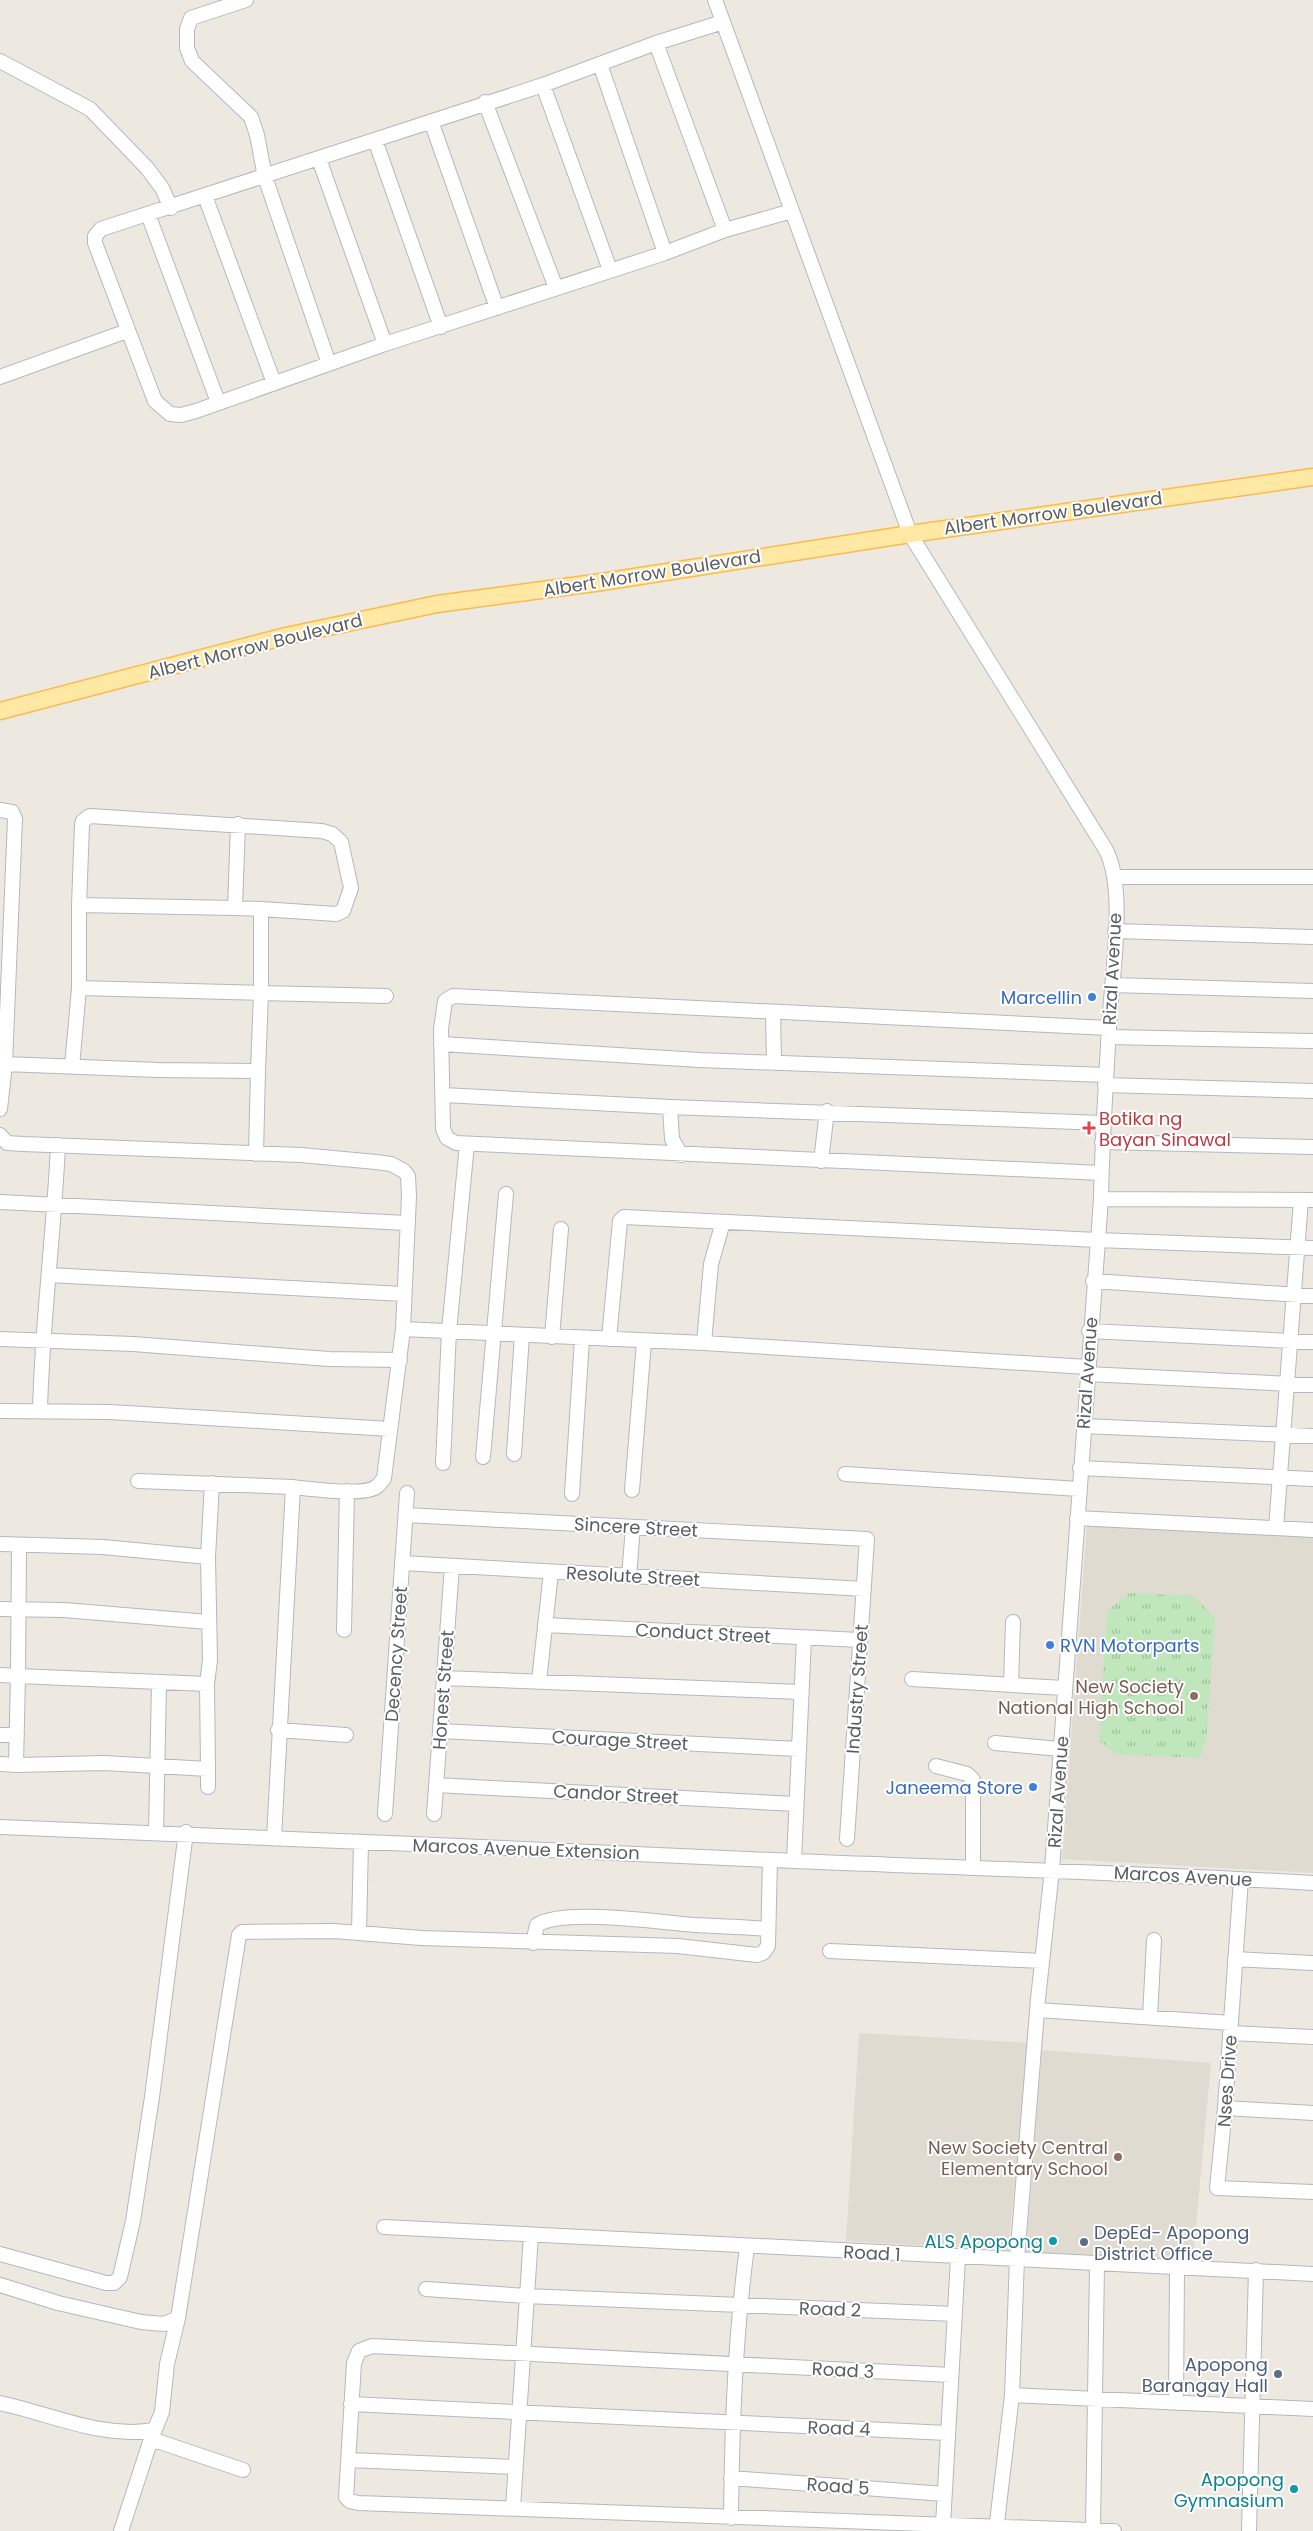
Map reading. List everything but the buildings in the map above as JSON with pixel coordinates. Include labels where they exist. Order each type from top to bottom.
[{"type":"main road","name":"Albert Morrow Boulevard","points":[[0,711],[286,636],[437,604],[602,582],[910,534],[1313,477]]},
{"type":"street","points":[[246,0],[191,18],[187,24],[187,48],[192,61],[251,117],[257,135],[265,177],[329,364]]},
{"type":"street","name":"Rizal Avenue","points":[[715,0],[910,534],[1002,686],[1106,850],[1114,877],[1115,932],[1103,1123],[1101,1198],[1089,1331],[1052,1870],[1042,1961],[1018,2259],[1012,2395]]},
{"type":"street","points":[[723,22],[656,43],[543,86],[485,102],[265,177],[101,229],[94,236],[127,331],[155,401],[170,414],[181,415],[385,344],[665,253],[725,230],[792,211]]},
{"type":"street","points":[[656,43],[725,230]]},
{"type":"street","points":[[0,61],[90,108],[147,168],[162,188],[171,208]]},
{"type":"street","points":[[600,64],[665,253]]},
{"type":"street","points":[[543,86],[610,270]]},
{"type":"street","points":[[485,102],[556,288]]},
{"type":"street","points":[[431,120],[497,308]]},
{"type":"street","points":[[375,140],[441,327]]},
{"type":"street","points":[[318,159],[385,344]]},
{"type":"street","points":[[206,196],[274,383]]},
{"type":"street","points":[[148,214],[218,402]]},
{"type":"street","points":[[0,377],[127,331]]},
{"type":"street","points":[[0,810],[12,812],[15,818],[5,1064],[0,1109]]},
{"type":"street","points":[[72,1067],[79,988],[79,905],[82,826],[83,821],[90,816],[326,831],[341,842],[351,888],[343,911],[336,914],[236,908],[79,905]]},
{"type":"street","points":[[236,908],[238,824]]},
{"type":"street","points":[[1114,877],[1313,877]]},
{"type":"street","points":[[256,1154],[261,993],[261,909]]},
{"type":"street","points":[[1115,932],[1313,937]]},
{"type":"street","points":[[1112,985],[1313,990]]},
{"type":"street","points":[[79,988],[386,996]]},
{"type":"street","points":[[1101,1174],[682,1155],[452,1142],[444,1135],[443,1129],[444,1095],[441,1044],[443,1006],[447,998],[453,996],[773,1012],[1109,1033],[1313,1041]]},
{"type":"street","points":[[773,1012],[774,1063]]},
{"type":"street","points":[[441,1044],[1313,1091]]},
{"type":"street","points":[[5,1064],[258,1071]]},
{"type":"street","points":[[444,1095],[670,1107],[827,1111],[1103,1123]]},
{"type":"street","points":[[670,1107],[672,1139],[682,1155]]},
{"type":"street","points":[[821,1161],[827,1111]]},
{"type":"street","points":[[0,1136],[7,1142],[376,1162],[399,1166],[408,1176],[403,1329],[384,1478],[376,1487],[347,1491],[212,1483],[138,1481]]},
{"type":"street","points":[[1102,1142],[1313,1147]]},
{"type":"street","points":[[443,1464],[448,1331],[467,1144]]},
{"type":"street","points":[[40,1411],[41,1341],[49,1275],[58,1145]]},
{"type":"street","points":[[483,1457],[506,1194]]},
{"type":"street","points":[[1101,1198],[1307,1200],[1297,1247],[1276,1528]]},
{"type":"street","points":[[0,1202],[406,1223]]},
{"type":"street","points":[[609,1340],[612,1292],[621,1218],[636,1217],[1097,1240],[1313,1248]]},
{"type":"street","points":[[704,1344],[711,1264],[723,1222]]},
{"type":"street","points":[[552,1337],[562,1229]]},
{"type":"street","points":[[49,1275],[404,1294]]},
{"type":"street","points":[[1093,1281],[1313,1296]]},
{"type":"street","points":[[403,1329],[704,1344],[1313,1385]]},
{"type":"street","points":[[1089,1331],[1313,1342]]},
{"type":"street","points":[[514,1454],[522,1335]]},
{"type":"street","points":[[572,1494],[582,1338]]},
{"type":"street","points":[[0,1339],[133,1344],[329,1359],[400,1360]]},
{"type":"street","points":[[632,1490],[644,1342]]},
{"type":"street","points":[[0,1412],[110,1412],[390,1429]]},
{"type":"street","points":[[1083,1426],[1313,1436]]},
{"type":"street","points":[[1080,1468],[1313,1479]]},
{"type":"street","points":[[845,1474],[1079,1489]]},
{"type":"street","points":[[208,1787],[207,1684],[210,1660],[208,1557],[212,1483]]},
{"type":"street","points":[[274,1838],[278,1730],[294,1488]]},
{"type":"street","points":[[344,1630],[347,1491]]},
{"type":"street","name":"Decency Street","points":[[385,1814],[407,1493]]},
{"type":"street","name":"Sincere Street","points":[[406,1515],[867,1539]]},
{"type":"street","points":[[1077,1518],[1313,1530]]},
{"type":"street","points":[[629,1576],[633,1527]]},
{"type":"street","name":"Industry Street","points":[[847,1839],[867,1539]]},
{"type":"street","points":[[0,1544],[103,1547],[208,1557]]},
{"type":"street","points":[[16,1765],[20,1609],[19,1546]]},
{"type":"street","name":"Resolute Street","points":[[402,1563],[864,1589]]},
{"type":"street","name":"Honest Street","points":[[434,1814],[452,1566]]},
{"type":"street","points":[[539,1681],[551,1572]]},
{"type":"street","points":[[0,1609],[74,1611],[208,1622]]},
{"type":"street","points":[[1011,1684],[1013,1622]]},
{"type":"street","name":"Conduct Street","points":[[545,1625],[860,1640]]},
{"type":"street","points":[[794,1861],[804,1638]]},
{"type":"street","points":[[0,1675],[207,1684]]},
{"type":"street","points":[[444,1678],[802,1692]]},
{"type":"street","points":[[912,1679],[1064,1688]]},
{"type":"street","points":[[156,1833],[159,1683]]},
{"type":"street","points":[[278,1730],[346,1735]]},
{"type":"street","name":"Courage Street","points":[[440,1731],[799,1749]]},
{"type":"street","points":[[0,1735],[17,1736]]},
{"type":"street","points":[[995,1743],[1060,1749]]},
{"type":"street","points":[[0,1764],[104,1763],[208,1770]]},
{"type":"street","points":[[936,1766],[968,1774],[973,1780],[973,1866]]},
{"type":"street","name":"Candor Street","points":[[436,1785],[796,1804]]},
{"type":"street","name":"Marcos Avenue Extension","points":[[0,1827],[156,1833],[186,1832],[274,1838],[770,1860],[1052,1870]]},
{"type":"street","points":[[0,2254],[106,2283],[114,2283],[120,2277],[133,2221],[152,2097],[186,1832]]},
{"type":"street","points":[[359,1932],[361,1842]]},
{"type":"street","points":[[121,2531],[162,2412],[168,2364],[178,2318],[239,1935],[246,1930],[267,1932],[359,1932],[413,1938],[678,1946],[757,1955],[766,1950],[769,1937],[767,1929],[770,1860]]},
{"type":"street","name":"Marcos Avenue","points":[[1052,1870],[1313,1883]]},
{"type":"street","name":"Nses Drive","points":[[1241,1878],[1225,2108],[1217,2188],[1313,2192]]},
{"type":"street","points":[[533,1943],[537,1925],[549,1920],[568,1918],[614,1917],[767,1929]]},
{"type":"street","points":[[1150,2017],[1154,1940]]},
{"type":"street","points":[[830,1951],[1042,1961]]},
{"type":"street","points":[[1235,1959],[1313,1963]]},
{"type":"street","points":[[1038,2010],[1150,2017],[1313,2037]]},
{"type":"street","points":[[1225,2108],[1313,2112]]},
{"type":"street","name":"Road 1","points":[[384,2228],[958,2258],[1018,2259],[1177,2269],[1256,2270],[1313,2274]]},
{"type":"street","points":[[513,2508],[530,2235]]},
{"type":"street","points":[[731,2518],[732,2424],[740,2305],[747,2247]]},
{"type":"street","points":[[943,2525],[958,2258]]},
{"type":"street","points":[[1092,2530],[1097,2264]]},
{"type":"street","points":[[1176,2402],[1177,2269]]},
{"type":"street","points":[[1249,2531],[1256,2270]]},
{"type":"street","points":[[0,2285],[58,2303],[141,2322],[164,2324],[178,2318]]},
{"type":"street","name":"Road 2","points":[[426,2289],[526,2296],[955,2314]]},
{"type":"street","name":"Road 3","points":[[351,2404],[355,2357],[359,2351],[372,2346],[951,2375]]},
{"type":"street","points":[[996,2529],[1012,2395],[1313,2409]]},
{"type":"street","points":[[0,2403],[93,2429],[153,2434],[243,2470]]},
{"type":"street","points":[[351,2404],[350,2460],[346,2495],[352,2502],[657,2513],[731,2518],[943,2525],[996,2529],[1114,2531]]},
{"type":"street","name":"Road 4","points":[[351,2404],[520,2414],[947,2433]]},
{"type":"street","points":[[350,2460],[515,2467]]},
{"type":"street","name":"Road 5","points":[[731,2478],[944,2494]]},
{"type":"shaded area","name":"New Society National High School","points":[[1087,1523],[1313,1533],[1313,1873],[1062,1859]]},
{"type":"shaded area","points":[[859,2033],[1029,2043],[1008,2250],[846,2241]]},
{"type":"shaded area","name":"New Society Central Elementary School","points":[[1042,2050],[1211,2063],[1193,2260],[1026,2252]]},
{"type":"green space","points":[[1129,1593],[1193,1596],[1215,1618],[1206,1741],[1199,1758],[1117,1754],[1099,1741],[1107,1611]]},
{"type":"place","name":"Marcellin","points":[[1092,997]]},
{"type":"place","name":"Botika ng Bayan Sinawal","points":[[1089,1128]]},
{"type":"place","name":"RVN Motorparts","points":[[1050,1645]]},
{"type":"place","name":"New Society National High School","points":[[1194,1696]]},
{"type":"place","name":"Janeema Store","points":[[1033,1787]]},
{"type":"place","name":"New Society Central Elementary School","points":[[1118,2157]]},
{"type":"place","name":"ALS Apopong","points":[[1053,2241]]},
{"type":"place","name":"DepEd- Apopong District Office","points":[[1084,2242]]},
{"type":"place","name":"Apopong Barangay Hall","points":[[1278,2374]]},
{"type":"place","name":"Apopong Gymnasium","points":[[1294,2489]]}]
